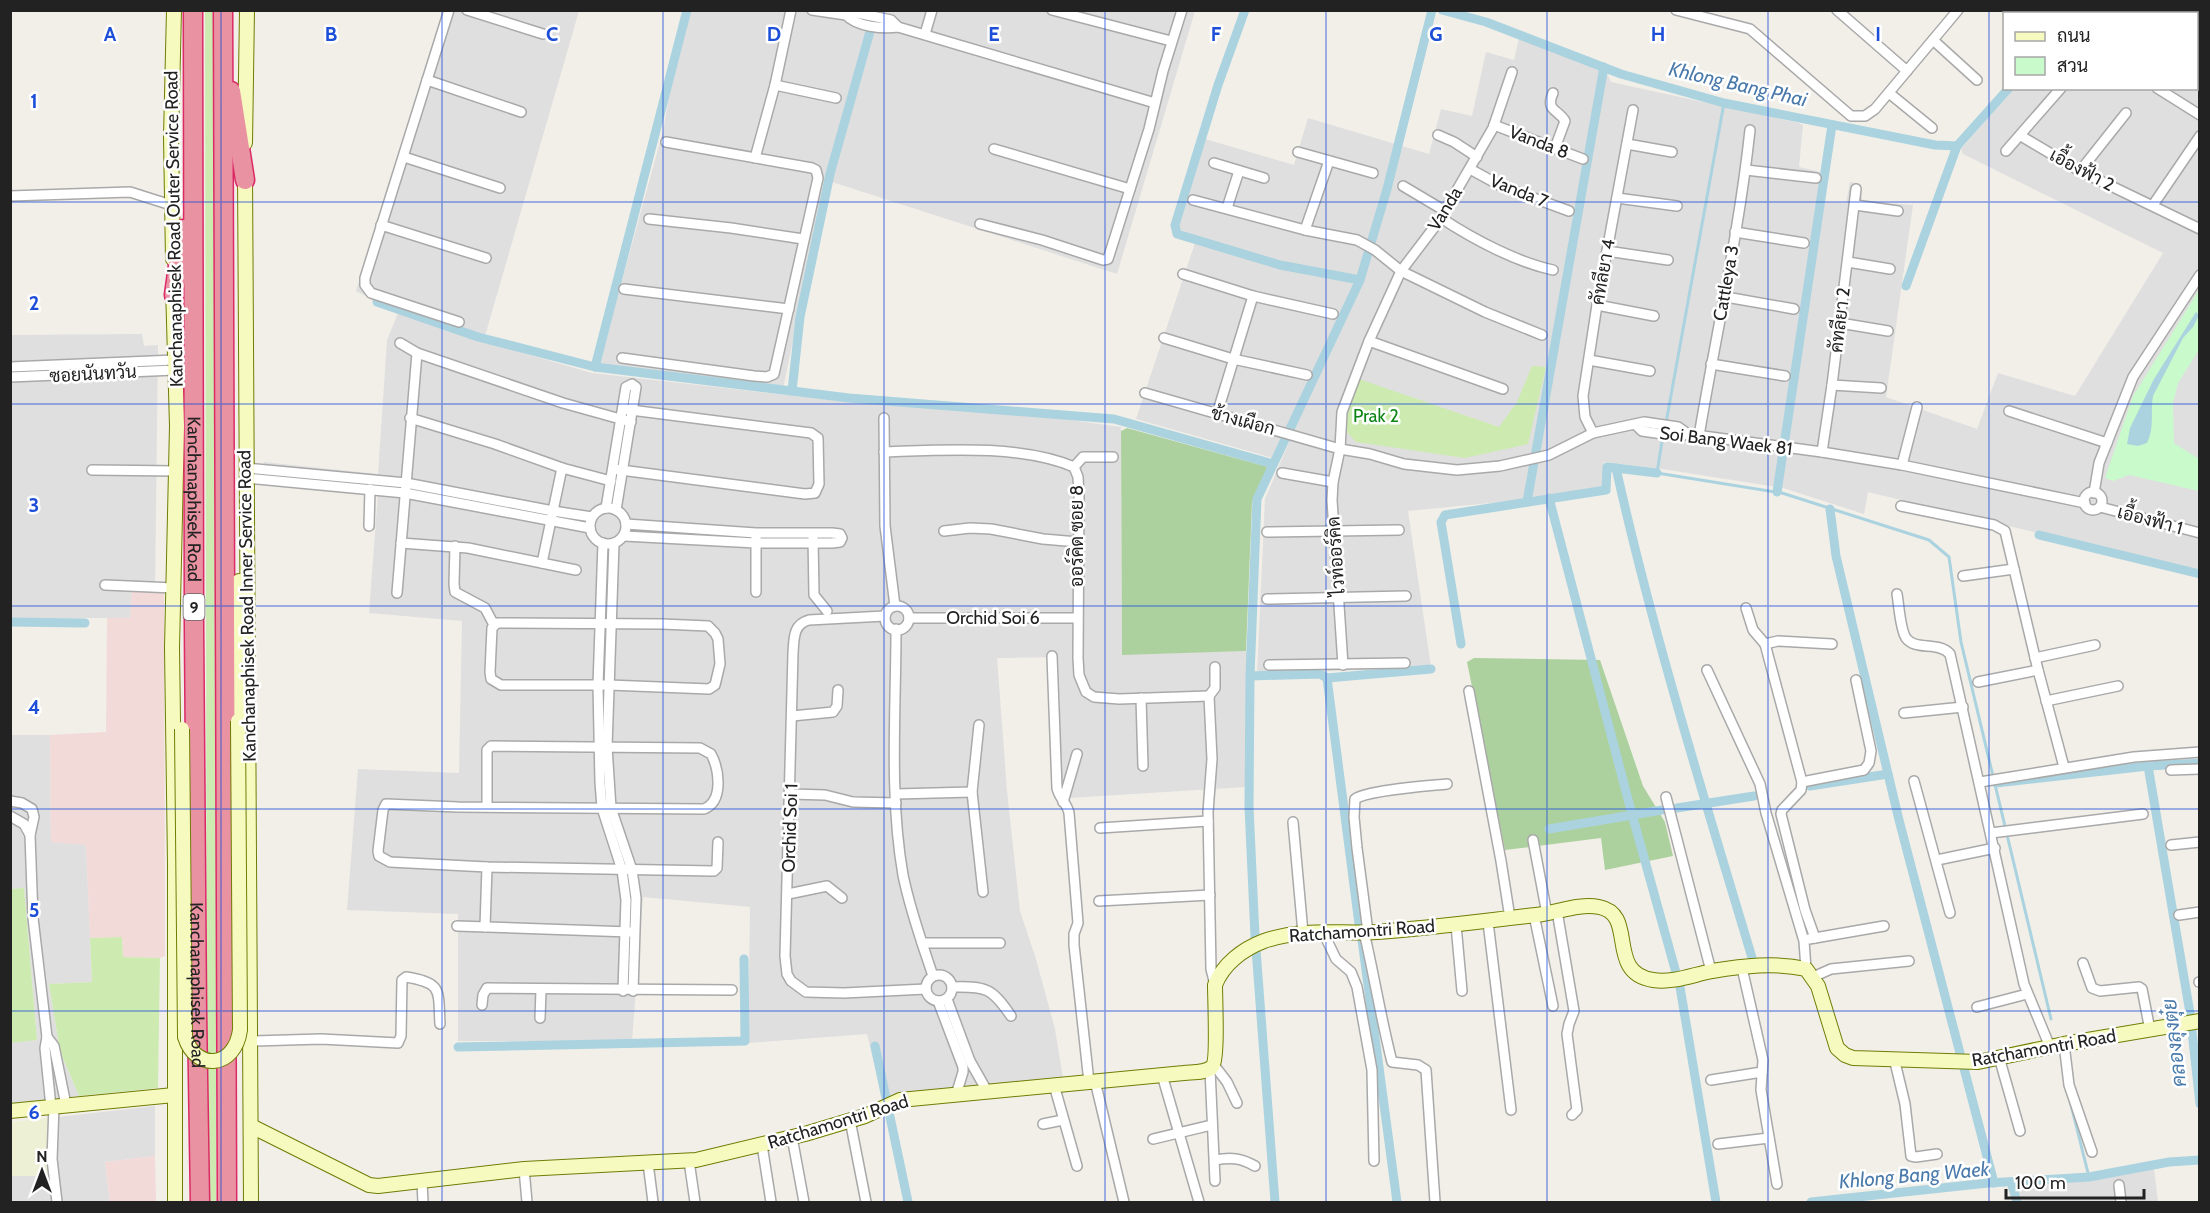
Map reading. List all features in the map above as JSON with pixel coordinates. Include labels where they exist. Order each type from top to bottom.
[{"type":"highway","name":"Kanchanaphisek Road","points":[[193,10],[196,1012],[200,1203]]},
{"type":"highway","name":"Kanchanaphisek Road","points":[[223,10],[227,1203]]},
{"type":"highway","points":[[223,36],[245,180]]},
{"type":"highway","points":[[174,295],[192,167]]},
{"type":"main road","name":"Kanchanaphisek Road Outer Service Road","points":[[174,10],[171,205],[177,471],[172,648],[175,864],[175,1203]]},
{"type":"main road","name":"Kanchanaphisek Road Inner Service Road","points":[[247,10],[245,180],[251,1203]]},
{"type":"main road","points":[[175,564],[181,628],[184,1037],[195,1054],[205,1060],[215,1060],[223,1059],[235,1049],[240,1030],[238,606],[240,564],[247,531]]},
{"type":"main road","name":"Ratchamontri Road","points":[[1215,985],[1223,969],[1248,949],[1262,942],[1303,933],[1366,932],[1456,925],[1599,907],[1607,910],[1616,918],[1630,969],[1641,978],[1660,981],[1768,964],[1787,964],[1810,973],[1818,986],[1837,1048],[1853,1058],[1968,1062],[2198,1021]]},
{"type":"main road","points":[[1212,1067],[1216,1053],[1215,985]]},
{"type":"main road","name":"Ratchamontri Road","points":[[251,1126],[369,1185],[378,1186],[524,1169],[689,1161],[792,1137],[850,1120],[894,1102],[1162,1075],[1212,1067]]},
{"type":"main road","points":[[10,1111],[174,1095]]},
{"type":"street","points":[[449,10],[365,278],[366,289],[371,293],[459,322]]},
{"type":"street","points":[[467,10],[543,34]]},
{"type":"street","points":[[755,158],[775,85],[791,10]]},
{"type":"street","points":[[812,10],[846,15],[851,20],[866,19],[925,34],[1155,104]]},
{"type":"street","points":[[925,34],[932,10]]},
{"type":"street","points":[[1052,10],[1171,41]]},
{"type":"street","points":[[980,224],[1106,260],[1110,256],[1149,129],[1171,41],[1182,10]]},
{"type":"street","points":[[1676,10],[1715,15],[1750,29],[1851,116],[1865,116],[1875,110],[1956,11]]},
{"type":"street","points":[[1837,10],[1907,70]]},
{"type":"street","points":[[1933,40],[1977,80]]},
{"type":"street","name":"Vanda","points":[[1340,449],[1342,411],[1369,340],[1401,271],[1443,215],[1477,157],[1494,125],[1512,72]]},
{"type":"street","points":[[427,80],[521,112]]},
{"type":"street","points":[[775,85],[836,98]]},
{"type":"street","points":[[2006,151],[2059,90]]},
{"type":"street","points":[[2160,90],[2199,115]]},
{"type":"street","points":[[1553,93],[1550,100],[1551,107],[1565,121],[1555,148]]},
{"type":"street","points":[[1889,93],[1932,128]]},
{"type":"street","name":"คัทลียา 4","points":[[1593,434],[1585,417],[1583,396],[1597,305],[1633,110]]},
{"type":"street","points":[[2080,171],[2126,113]]},
{"type":"street","name":"Vanda 8","points":[[1494,125],[1583,159]]},
{"type":"street","name":"Cattleya 3","points":[[1699,436],[1711,364],[1726,297],[1750,130]]},
{"type":"street","points":[[1438,135],[1454,141],[1477,157]]},
{"type":"street","name":"เอื้องฟ้า 2","points":[[2020,136],[2080,171],[2199,229]]},
{"type":"street","points":[[2153,205],[2199,136]]},
{"type":"street","points":[[622,358],[723,373],[771,376],[776,370],[818,173],[812,168],[666,142]]},
{"type":"street","points":[[1626,144],[1672,152]]},
{"type":"street","points":[[994,149],[1130,189]]},
{"type":"street","points":[[1298,152],[1373,173]]},
{"type":"street","points":[[404,157],[500,188]]},
{"type":"street","points":[[1305,230],[1329,161]]},
{"type":"street","points":[[1215,163],[1264,178]]},
{"type":"street","name":"Vanda 7","points":[[1470,169],[1501,186],[1569,211]]},
{"type":"street","points":[[1746,170],[1815,178]]},
{"type":"street","points":[[1227,208],[1239,171]]},
{"type":"street","points":[[1403,186],[1472,238],[1540,268],[1553,270]]},
{"type":"street","name":"คัทลียา 2","points":[[1822,452],[1856,189]]},
{"type":"street","points":[[10,196],[130,192],[171,205]]},
{"type":"street","points":[[1617,198],[1677,206]]},
{"type":"street","points":[[1193,200],[1363,243],[1401,271],[1485,312],[1542,334]]},
{"type":"street","points":[[1855,205],[1898,211]]},
{"type":"street","points":[[649,219],[803,239]]},
{"type":"street","points":[[381,225],[486,258]]},
{"type":"street","points":[[1735,232],[1804,243]]},
{"type":"street","points":[[1607,251],[1668,260]]},
{"type":"street","points":[[1848,262],[1890,269]]},
{"type":"street","points":[[1184,274],[1252,296],[1333,314]]},
{"type":"street","points":[[2094,493],[2099,463],[2133,377],[2199,274]]},
{"type":"street","points":[[624,290],[789,309]]},
{"type":"street","points":[[1217,414],[1252,296]]},
{"type":"street","points":[[1726,297],[1794,309]]},
{"type":"street","points":[[1597,305],[1654,316]]},
{"type":"street","points":[[1840,323],[1888,331]]},
{"type":"street","points":[[1164,338],[1233,359],[1307,375]]},
{"type":"street","points":[[1369,340],[1503,389]]},
{"type":"street","points":[[400,343],[417,353],[563,403],[626,421]]},
{"type":"street","points":[[397,593],[417,353]]},
{"type":"street","points":[[1589,360],[1650,371]]},
{"type":"street","points":[[1711,364],[1785,376]]},
{"type":"street","name":"ซอยนันทวัน","points":[[10,377],[36,372],[175,365]]},
{"type":"street","name":"ซอยนันทวัน","points":[[10,367],[36,372]]},
{"type":"street","points":[[1832,385],[1881,388]]},
{"type":"street","name":"ช้างเผือก","points":[[1145,393],[1340,449]]},
{"type":"street","points":[[1902,465],[1917,407]]},
{"type":"street","points":[[611,509],[611,481],[613,470],[626,421],[628,410],[811,433],[818,438],[819,484],[815,493],[805,494],[613,470]]},
{"type":"street","points":[[2009,411],[2107,443]]},
{"type":"street","points":[[410,418],[495,444],[562,468],[611,481]]},
{"type":"street","points":[[884,418],[885,526],[895,606]]},
{"type":"street","points":[[611,509],[623,471],[626,421]]},
{"type":"street","name":"Soi Bang Waek 81","points":[[1340,449],[1370,454],[1404,464],[1457,470],[1500,466],[1549,455],[1593,434],[1641,426],[1902,465],[2085,503]]},
{"type":"street","name":"ไวท์ออร์คิด","points":[[1340,449],[1333,482],[1333,531],[1343,665]]},
{"type":"street","name":"ออร์คิด ซอย 8","points":[[884,452],[981,450],[1048,460],[1074,467],[1078,477],[1079,495],[1077,618],[1079,675],[1086,692],[1103,698],[1141,698]]},
{"type":"street","points":[[1074,467],[1083,457],[1113,457]]},
{"type":"street","points":[[542,563],[562,468]]},
{"type":"street","points":[[93,470],[177,471]]},
{"type":"street","points":[[246,473],[405,488],[552,516],[590,528]]},
{"type":"street","points":[[246,473],[370,489],[405,488]]},
{"type":"street","points":[[1282,473],[1333,482]]},
{"type":"street","points":[[369,526],[370,489]]},
{"type":"street","points":[[2094,493],[2102,499],[2100,507],[2092,510],[2087,508],[2085,503],[2087,495],[2094,493]]},
{"type":"street","points":[[1901,506],[2001,528],[2007,536],[2035,658],[2064,767]]},
{"type":"street","name":"เอื้องฟ้า 1","points":[[2100,507],[2199,533]]},
{"type":"street","points":[[624,536],[626,524],[621,513],[611,509],[601,509],[592,517],[590,528],[594,537],[603,543],[614,543],[624,536],[813,538],[814,595],[827,611]]},
{"type":"street","points":[[552,516],[592,517]]},
{"type":"street","points":[[626,524],[756,538]]},
{"type":"street","points":[[944,531],[970,528],[991,529],[1043,539],[1078,542]]},
{"type":"street","points":[[1267,532],[1400,530]]},
{"type":"street","points":[[756,538],[756,592]]},
{"type":"street","points":[[401,543],[456,546],[576,570]]},
{"type":"street","points":[[603,543],[609,685],[603,747]]},
{"type":"street","points":[[614,543],[598,685],[607,808],[636,898],[623,991]]},
{"type":"street","points":[[456,546],[455,592],[485,608],[494,625],[491,639],[490,672],[495,683],[501,685],[609,685],[709,689],[715,685],[720,664],[718,639],[708,626],[497,623],[494,625]]},
{"type":"street","points":[[1963,576],[2014,568]]},
{"type":"street","points":[[105,585],[174,588]]},
{"type":"street","points":[[1897,594],[1903,632],[1907,640],[1916,644],[1946,649],[1950,654],[1994,832],[1995,848],[2027,994],[2057,1045],[2092,1152]]},
{"type":"street","points":[[1267,599],[1406,596]]},
{"type":"street","points":[[895,606],[906,610],[909,618],[904,628],[896,629],[889,626],[885,616],[888,609],[895,606]]},
{"type":"street","points":[[1746,608],[1753,630],[1765,644],[1802,782],[1801,790],[1782,810],[1783,826],[1805,910],[1815,938]]},
{"type":"street","name":"Orchid Soi 1","points":[[885,616],[809,620],[801,623],[794,638],[785,956],[791,981],[799,988],[818,994],[926,989]]},
{"type":"street","name":"Orchid Soi 6","points":[[909,618],[1077,618]]},
{"type":"street","points":[[896,629],[896,799],[904,877],[933,976]]},
{"type":"street","points":[[1765,644],[1779,641],[1832,644]]},
{"type":"street","points":[[2035,658],[2095,645]]},
{"type":"street","points":[[1052,656],[1057,788],[1069,813],[1078,923],[1074,934],[1074,945],[1092,1082],[1124,1203]]},
{"type":"street","points":[[1269,665],[1405,663]]},
{"type":"street","points":[[1215,667],[1215,688],[1209,696],[1211,765],[1208,821],[1211,969],[1215,985]]},
{"type":"street","points":[[1707,670],[1760,784],[1804,941],[1810,973],[1910,961]]},
{"type":"street","points":[[1978,682],[2038,670]]},
{"type":"street","points":[[1802,782],[1864,770],[1869,763],[1871,751],[1856,680]]},
{"type":"street","points":[[2046,701],[2118,686]]},
{"type":"street","points":[[792,716],[833,712],[837,706],[838,690]]},
{"type":"street","points":[[1469,691],[1510,918]]},
{"type":"street","points":[[1143,766],[1141,698],[1209,696]]},
{"type":"street","points":[[1904,713],[1963,707]]},
{"type":"street","points":[[979,725],[972,792],[983,892]]},
{"type":"street","points":[[487,807],[487,750],[491,746],[707,750],[716,762],[717,794],[712,804],[704,809],[487,807],[386,804],[383,810],[379,856],[390,862],[487,867],[714,871],[717,868],[718,843]]},
{"type":"street","points":[[1982,781],[2134,757],[2199,752]]},
{"type":"street","points":[[1063,802],[1077,754]]},
{"type":"street","points":[[2171,770],[2199,769]]},
{"type":"street","points":[[1914,781],[1950,913]]},
{"type":"street","points":[[1434,1202],[1426,1070],[1418,1065],[1392,1062],[1366,932],[1356,838],[1355,799],[1384,792],[1447,784]]},
{"type":"street","points":[[791,795],[825,795],[853,802],[972,792]]},
{"type":"street","points":[[1666,797],[1712,971]]},
{"type":"street","points":[[10,801],[22,803],[32,809],[34,817],[30,834],[33,918],[47,1037],[45,1048],[57,1106]]},
{"type":"street","points":[[1994,832],[2143,814]]},
{"type":"street","points":[[10,816],[24,824],[30,834]]},
{"type":"street","points":[[1100,828],[1208,821]]},
{"type":"street","points":[[1293,822],[1303,933]]},
{"type":"street","points":[[1771,828],[1783,826]]},
{"type":"street","points":[[1533,840],[1546,913],[1553,1006]]},
{"type":"street","points":[[2171,845],[2199,842]]},
{"type":"street","points":[[1937,860],[1995,848]]},
{"type":"street","points":[[485,927],[487,867]]},
{"type":"street","points":[[788,894],[827,886],[842,897]]},
{"type":"street","points":[[1099,901],[1210,895]]},
{"type":"street","points":[[2178,915],[2199,912]]},
{"type":"street","points":[[1546,913],[1575,1011],[1567,1034],[1577,1110],[1572,1115]]},
{"type":"street","points":[[1488,922],[1511,1110]]},
{"type":"street","points":[[1456,925],[1462,991]]},
{"type":"street","points":[[457,926],[631,932]]},
{"type":"street","points":[[1804,941],[1884,927]]},
{"type":"street","points":[[631,932],[633,991]]},
{"type":"street","points":[[1323,932],[1336,959],[1351,972],[1357,987],[1372,1070],[1374,1161]]},
{"type":"street","points":[[922,943],[1000,943]]},
{"type":"street","points":[[2083,963],[2095,990],[2139,987],[2142,989],[2150,1030]]},
{"type":"street","points":[[1742,968],[1764,1060],[1761,1090],[1777,1184]]},
{"type":"street","points":[[943,975],[948,978],[952,987],[951,992],[942,1000],[930,998],[926,989],[929,979],[933,976],[943,975]]},
{"type":"street","points":[[250,1041],[321,1039],[398,1043],[401,1036],[402,980],[406,977],[426,980],[435,986],[440,1024]]},
{"type":"street","points":[[952,987],[970,987],[992,992],[1011,1016]]},
{"type":"street","points":[[482,1005],[483,994],[487,988],[623,991],[732,990]]},
{"type":"street","points":[[540,1018],[541,990]]},
{"type":"street","points":[[1977,1007],[2027,994]]},
{"type":"street","points":[[942,1000],[975,1072],[987,1091]]},
{"type":"street","points":[[942,1000],[963,1072],[956,1095]]},
{"type":"street","points":[[47,1037],[54,1046],[57,1106],[52,1159],[57,1203]]},
{"type":"street","points":[[1999,1057],[2020,1131]]},
{"type":"street","points":[[1894,1058],[1905,1104],[1911,1156],[1937,1154]]},
{"type":"street","points":[[1212,1067],[1227,1082],[1237,1103]]},
{"type":"street","points":[[1212,1067],[1215,1181]]},
{"type":"street","points":[[963,1072],[975,1072]]},
{"type":"street","points":[[1711,1080],[1762,1072]]},
{"type":"street","points":[[1162,1075],[1199,1203]]},
{"type":"street","points":[[1054,1085],[1077,1166]]},
{"type":"street","points":[[850,1120],[866,1203]]},
{"type":"street","points":[[1043,1124],[1063,1120]]},
{"type":"street","points":[[1153,1139],[1207,1126]]},
{"type":"street","points":[[792,1137],[804,1203]]},
{"type":"street","points":[[1718,1144],[1769,1138]]},
{"type":"street","points":[[762,1145],[771,1203]]},
{"type":"street","points":[[1215,1160],[1243,1159],[1255,1166]]},
{"type":"street","points":[[689,1161],[695,1203]]},
{"type":"street","points":[[648,1163],[653,1203]]},
{"type":"street","points":[[524,1169],[528,1203]]},
{"type":"street","points":[[422,1182],[423,1203]]},
{"type":"street","points":[[2119,1185],[2121,1203]]},
{"type":"shaded area","points":[[445,11],[579,11],[485,336],[424,322],[592,373],[848,402],[1049,417],[1121,427],[1122,654],[1247,652],[1246,787],[1069,798],[1063,791],[1058,657],[997,658],[1007,791],[1020,911],[1055,1029],[1063,1078],[898,1093],[883,1100],[867,1034],[748,1043],[750,907],[643,897],[632,1041],[458,1041],[458,914],[347,910],[358,769],[459,773],[462,621],[369,613],[378,493],[261,485],[264,462],[378,474],[387,340],[398,313],[356,291]]},
{"type":"shaded area","points":[[684,11],[1195,11],[1117,274],[826,180],[783,389],[599,364],[663,131]]},
{"type":"shaded area","points":[[1519,38],[1604,67],[1611,82],[1799,123],[1803,125],[1799,167],[1829,174],[1824,202],[1846,203],[1850,182],[1861,184],[1862,201],[1913,205],[1886,397],[1977,429],[1998,373],[2075,396],[2163,253],[1963,154],[1961,149],[2013,90],[2198,90],[2198,70],[2199,572],[1868,492],[1864,514],[1783,488],[1604,462],[1603,487],[1521,500],[1408,511],[1431,667],[1257,674],[1265,499],[1289,442],[1281,441],[1273,458],[1136,419],[1197,237],[1178,229],[1205,139],[1294,165],[1308,118],[1429,154],[1441,109],[1472,116],[1486,52],[1514,60]]},
{"type":"shaded area","points":[[142,334],[144,346],[158,345],[155,592],[132,591],[131,618],[11,618],[10,335]]},
{"type":"shaded area","points":[[132,590],[164,592],[165,956],[160,958],[123,957],[122,937],[90,938],[86,845],[51,842],[50,735],[106,732],[107,618],[130,618]]},
{"type":"shaded area","points":[[11,735],[50,735],[51,842],[86,844],[92,982],[49,984],[60,1051],[79,1096],[11,1104],[10,1043],[37,1040],[24,888],[11,889]]},
{"type":"shaded area","points":[[155,1106],[155,1156],[105,1162],[110,1202],[11,1202],[10,1176],[47,1176],[49,1118]]},
{"type":"shaded area","points":[[155,1156],[156,1202],[110,1202],[105,1162]]},
{"type":"shaded area","points":[[2154,1169],[2158,1202],[2020,1202],[2016,1184]]},
{"type":"green space","points":[[205,11],[215,11],[218,722],[216,1202],[207,1202]]},
{"type":"green space","points":[[2199,290],[2199,350],[2178,383],[2173,403],[2174,443],[2199,459],[2199,491],[2129,475],[2113,481],[2105,478],[2133,396]]},
{"type":"green space","name":"Prak 2","points":[[1532,366],[1546,367],[1528,444],[1465,458],[1356,442],[1344,429],[1343,406],[1356,378],[1499,427],[1517,402]]},
{"type":"green space","points":[[1127,428],[1268,467],[1252,503],[1246,651],[1122,655],[1121,431]]},
{"type":"green space","points":[[1474,658],[1600,660],[1643,786],[1665,822],[1673,856],[1605,870],[1601,838],[1505,850],[1467,662]]},
{"type":"green space","points":[[24,888],[37,1040],[11,1043],[11,889]]},
{"type":"green space","points":[[122,937],[123,957],[160,958],[158,1088],[79,1096],[60,1051],[49,984],[92,982],[90,938]]},
{"type":"green space","points":[[49,1118],[48,1176],[11,1176],[10,1122]]},
{"type":"water","points":[[2196,312],[2199,315],[2193,327],[2183,338],[2153,396],[2151,431],[2147,443],[2138,446],[2127,444],[2130,428],[2154,379]]},
{"type":"waterway","points":[[595,367],[687,10]]},
{"type":"waterway","points":[[792,391],[800,317],[830,174],[876,10]]},
{"type":"waterway","points":[[1245,10],[1218,85],[1175,225],[1177,234],[1280,265],[1360,280]]},
{"type":"waterway","points":[[1275,1202],[1255,936],[1249,807],[1250,676],[1257,499],[1360,280],[1387,189],[1432,10]]},
{"type":"waterway","name":"Khlong Bang Phai","points":[[1442,10],[1486,22],[1621,74],[1724,103],[1935,145],[1957,146],[2007,90]]},
{"type":"waterway","points":[[1527,502],[1604,67]]},
{"type":"waterway","points":[[1666,423],[1724,103]]},
{"type":"waterway","points":[[1777,492],[1832,125]]},
{"type":"waterway","points":[[1906,286],[1957,146]]},
{"type":"waterway","points":[[377,302],[478,337],[595,367],[849,398],[1114,419],[1273,464]]},
{"type":"waterway","points":[[1663,435],[1657,473],[1782,493],[1929,540],[1949,557],[1961,642],[2051,1019]]},
{"type":"waterway","points":[[1461,644],[1441,522],[1445,515],[1606,490],[1607,467],[1657,473]]},
{"type":"waterway","points":[[1616,468],[1663,654],[1753,961]]},
{"type":"waterway","points":[[1549,498],[1680,987],[1716,1202]]},
{"type":"waterway","points":[[1830,509],[1836,556],[1899,820],[1994,1183]]},
{"type":"waterway","points":[[2039,535],[2200,574]]},
{"type":"waterway","points":[[10,622],[85,623]]},
{"type":"waterway","points":[[1327,678],[1431,669]]},
{"type":"waterway","points":[[1250,676],[1320,674],[1327,678],[1359,924]]},
{"type":"waterway","points":[[1996,783],[2148,766],[2200,763]]},
{"type":"waterway","name":"คลองลุงตุ๋ย","points":[[2148,766],[2190,1013],[2200,1104]]},
{"type":"waterway","points":[[1810,786],[1888,774]]},
{"type":"waterway","points":[[1677,808],[1754,796]]},
{"type":"waterway","points":[[1549,829],[1662,810]]},
{"type":"waterway","points":[[1362,940],[1397,1202]]},
{"type":"waterway","points":[[458,1047],[745,1041],[744,959]]},
{"type":"waterway","points":[[875,1046],[908,1202]]},
{"type":"waterway","points":[[2071,1105],[2089,1177]]},
{"type":"waterway","name":"Khlong Bang Waek","points":[[1811,1202],[1988,1183],[2089,1177],[2169,1162],[2200,1160]]},
{"type":"waterway","points":[[2011,1182],[2017,1202]]}]
